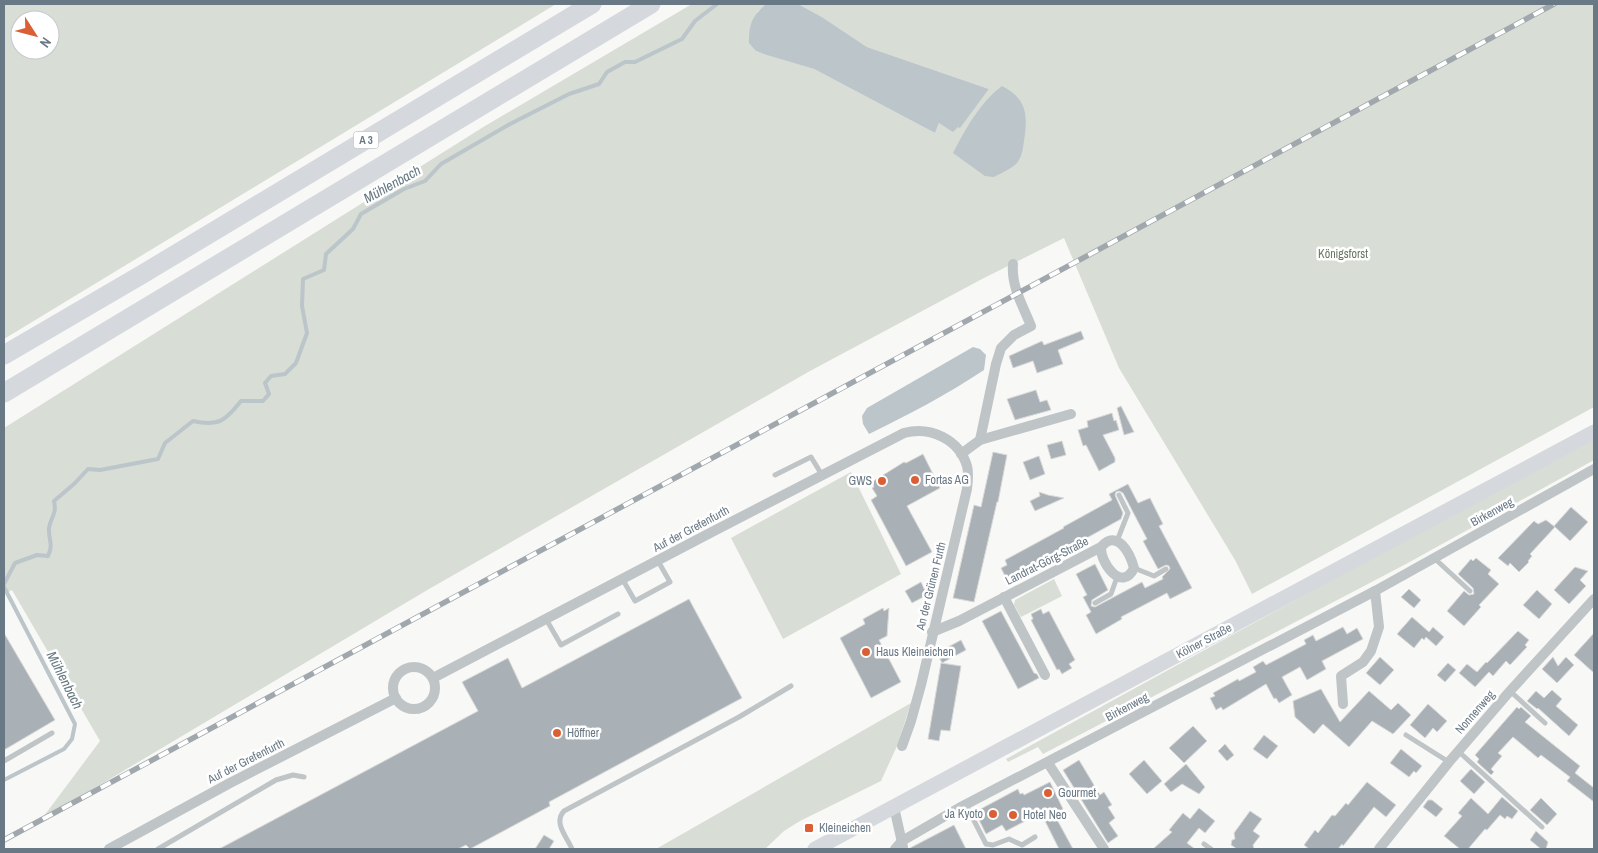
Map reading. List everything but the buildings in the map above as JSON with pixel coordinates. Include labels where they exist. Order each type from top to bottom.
[{"type":"highway","name":"A 3","points":[[4,355],[592,4]]},
{"type":"highway","name":"A 3","points":[[4,393],[651,4]]},
{"type":"highway","points":[[4,404],[40,371]]},
{"type":"main road","name":"Kölner Straße","points":[[815,849],[1594,432]]},
{"type":"street","points":[[980,440],[1001,348],[1014,335],[1031,326],[1014,286],[1013,264]]},
{"type":"street","points":[[961,454],[980,440],[1071,414]]},
{"type":"street","name":"Auf der Grefenfurth","points":[[433,678],[904,433],[914,430],[934,432],[956,447],[961,454]]},
{"type":"street","name":"An der Grünen Furth","points":[[902,746],[911,721],[967,489],[968,468],[961,454]]},
{"type":"street","name":"Birkenweg","points":[[895,849],[966,805],[1375,591],[1594,469]]},
{"type":"street","points":[[1117,541],[1127,552],[1134,568],[1127,577],[1117,577]]},
{"type":"street","name":"Landrat-Görg-Straße","points":[[932,632],[959,621],[1101,547],[1105,542],[1117,541]]},
{"type":"street","name":"Landrat-Görg-Straße","points":[[1101,547],[1102,556],[1117,577]]},
{"type":"street","points":[[1343,704],[1341,676],[1363,662],[1371,651],[1379,628],[1375,591]]},
{"type":"street","name":"Landrat-Görg-Straße","points":[[1004,596],[1045,675]]},
{"type":"street","name":"Nonnenweg","points":[[1380,849],[1448,762],[1594,599]]},
{"type":"street","points":[[411,667],[424,669],[433,678],[435,691],[429,702],[423,706],[411,708],[405,706],[396,698],[395,679],[404,669],[411,667]]},
{"type":"street","name":"Auf der Grefenfurth","points":[[109,849],[230,783],[396,698]]},
{"type":"street","points":[[1048,763],[1104,849]]},
{"type":"street","points":[[894,807],[903,845]]},
{"type":"lane","points":[[775,476],[811,457],[822,476]]},
{"type":"lane","points":[[1117,541],[1128,514],[1119,495]]},
{"type":"lane","points":[[1434,558],[1470,591]]},
{"type":"lane","points":[[623,580],[634,601],[670,582],[658,561]]},
{"type":"lane","points":[[1134,568],[1154,576],[1166,569]]},
{"type":"lane","points":[[1095,603],[1111,594],[1117,577]]},
{"type":"lane","points":[[546,619],[561,645],[618,614]]},
{"type":"lane","points":[[572,849],[559,824],[560,816],[564,810],[791,686]]},
{"type":"lane","points":[[1510,691],[1545,723]]},
{"type":"lane","points":[[4,762],[52,733]]},
{"type":"lane","points":[[1406,735],[1448,762]]},
{"type":"lane","points":[[1458,751],[1542,828]]},
{"type":"lane","points":[[158,849],[276,780],[293,775],[304,777]]},
{"type":"lane","points":[[966,805],[986,844],[992,845],[1008,839],[1022,845],[1035,837]]},
{"type":"lane","points":[[1204,844],[1211,849]]},
{"type":"green space","points":[[4,4],[556,4],[4,339]]},
{"type":"green space","name":"Königsforst","points":[[692,4],[766,4],[757,12],[756,51],[814,69],[935,133],[939,123],[960,127],[989,89],[867,47],[822,17],[798,4],[1594,4],[1594,407],[1252,594],[1235,560],[1119,368],[1064,238],[982,279],[810,371],[429,589],[41,820],[100,741],[12,590],[4,595],[4,428],[485,126]]},
{"type":"green space","points":[[1594,440],[1594,460],[1406,564],[1043,754],[1038,747],[1008,762],[1006,759],[1398,544]]},
{"type":"green space","points":[[851,472],[901,574],[783,639],[731,538]]},
{"type":"green space","points":[[1054,579],[1062,596],[1021,617],[1014,605],[1015,600]]},
{"type":"green space","points":[[911,703],[897,746],[881,781],[800,821],[784,831],[765,849],[656,849]]},
{"type":"shaded area","points":[[766,4],[798,4],[822,17],[867,47],[989,89],[960,128],[958,127],[953,132],[939,123],[935,133],[814,69],[756,51],[749,43],[751,25],[757,12]]},
{"type":"shaded area","points":[[1002,86],[1017,96],[1024,109],[1026,123],[1023,149],[1019,161],[1012,167],[994,177],[985,176],[953,153],[980,108]]},
{"type":"shaded area","points":[[973,347],[980,349],[986,355],[984,370],[928,404],[869,434],[863,424],[862,416],[867,408]]},
{"type":"waterway","name":"Mühlenbach","points":[[4,584],[15,563],[37,555],[48,556],[51,545],[49,528],[54,513],[54,501],[88,469],[100,470],[158,459],[165,443],[193,421],[202,423],[216,422],[231,413],[241,401],[263,401],[269,394],[265,383],[271,376],[285,374],[296,363],[307,333],[302,306],[303,279],[324,270],[326,254],[353,229],[361,214],[404,189],[425,181],[441,164],[510,124],[569,94],[599,84],[607,72],[625,62],[635,62],[682,39],[695,21],[717,4]]},
{"type":"waterway","name":"Mühlenbach","points":[[4,587],[75,724],[72,739],[64,749],[4,780]]},
{"type":"railway","points":[[4,840],[1554,4]]},
{"type":"place","name":"Fortas AG","points":[[915,480]]},
{"type":"place","name":"GWS","points":[[882,481]]},
{"type":"place","name":"Haus Kleineichen","points":[[866,652]]},
{"type":"place","name":"Höffner","points":[[557,733]]},
{"type":"place","name":"Gourmet","points":[[1048,793]]},
{"type":"place","name":"Ja Kyoto","points":[[993,814]]},
{"type":"place","name":"Hotel Neo","points":[[1013,815]]},
{"type":"place","name":"Kleineichen","points":[[809,828]]}]
